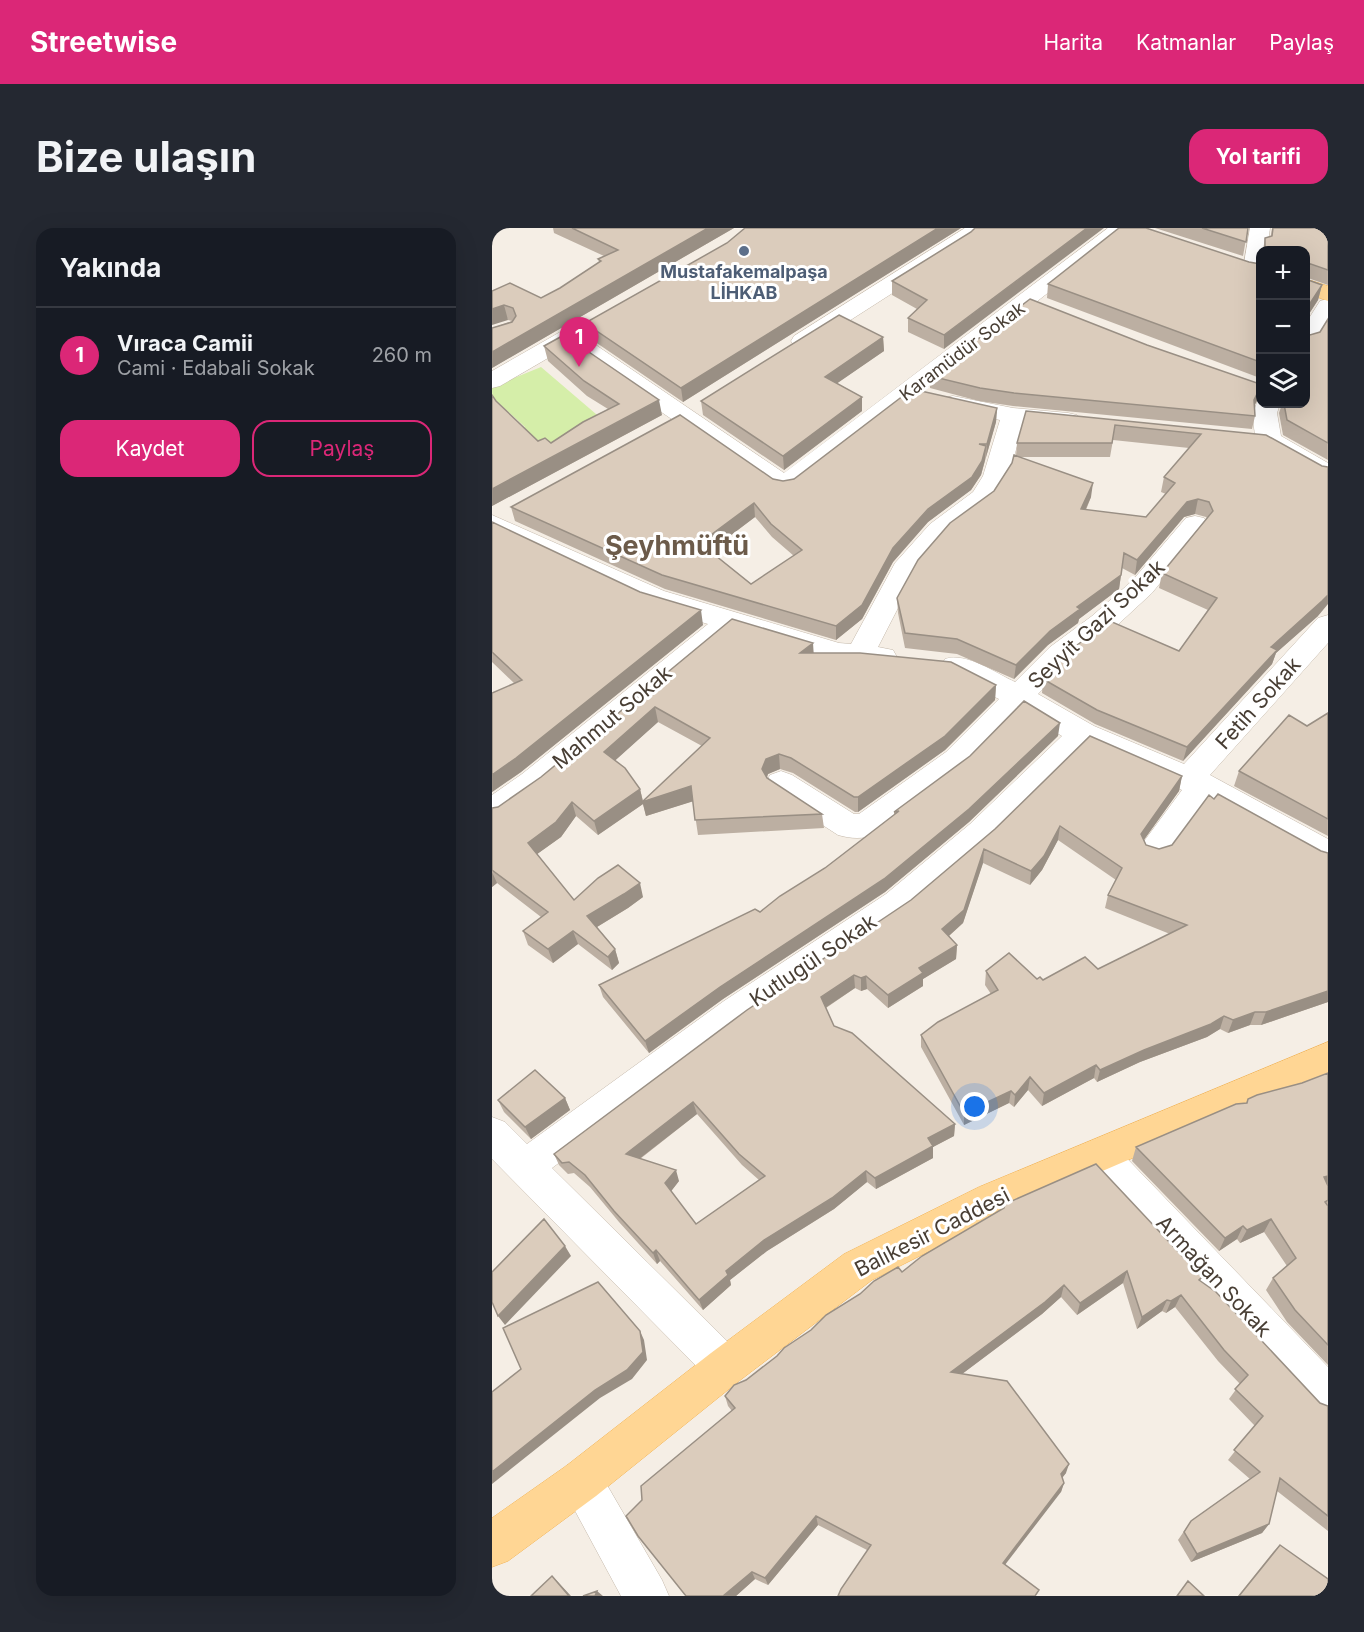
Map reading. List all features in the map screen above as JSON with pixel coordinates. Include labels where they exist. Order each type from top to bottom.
[{"type":"main road","points":[[1233,262],[1256,270]]},
{"type":"main road","points":[[1310,288],[1328,294]]},
{"type":"main road","name":"Balıkesir Caddesi","points":[[492,1545],[581,1481],[725,1367],[858,1267],[992,1200],[1328,1058]]},
{"type":"street","points":[[784,352],[963,240],[978,228]]},
{"type":"street","points":[[1259,246],[1260,228]]},
{"type":"street","name":"Karamüdür Sokak","points":[[568,337],[786,485],[908,392],[1038,305],[1129,229]]},
{"type":"street","points":[[1310,333],[1328,306]]},
{"type":"street","points":[[492,381],[598,320]]},
{"type":"street","points":[[908,392],[978,410],[1094,423]]},
{"type":"street","points":[[1267,408],[1257,439],[1328,473]]},
{"type":"street","points":[[859,655],[905,569],[939,530],[982,498],[996,476],[1012,415]]},
{"type":"street","points":[[499,517],[552,552],[654,597],[839,653],[956,666],[1020,697],[1083,734],[1196,783],[1328,854]]},
{"type":"street","name":"Seyyit Gazi Sokak","points":[[781,783],[849,826],[865,826],[957,760],[1060,654],[1102,623],[1143,587],[1195,524]]},
{"type":"street","name":"Mahmut Sokak","points":[[492,811],[533,782],[729,621]]},
{"type":"street","name":"Fetih Sokak","points":[[1156,849],[1196,783],[1328,625]]},
{"type":"street","name":"Kutlugül Sokak","points":[[526,1166],[736,1011],[898,903],[981,833],[1083,734]]},
{"type":"street","points":[[492,1134],[725,1367]]},
{"type":"street","name":"Armağan Sokak","points":[[1100,1156],[1328,1397]]},
{"type":"street","points":[[581,1481],[646,1596]]},
{"type":"green space","points":[[541,367],[603,420],[512,460],[493,442],[525,427],[492,397],[492,387]]},
{"type":"building","points":[[572,228],[708,228],[492,352],[492,328],[512,322],[516,316],[513,308],[504,305],[492,309],[492,291],[510,283],[541,298],[601,261],[598,259],[618,250]]},
{"type":"building","points":[[745,228],[938,228],[681,388],[585,323],[727,243]]},
{"type":"building","points":[[975,228],[1087,228],[944,335],[908,318],[927,300],[892,281]]},
{"type":"building","points":[[1119,228],[1146,228],[1256,263],[1256,361],[1048,284]]},
{"type":"building","points":[[1202,228],[1248,228],[1246,242]]},
{"type":"building","points":[[1273,228],[1328,228],[1328,270],[1310,264],[1310,246],[1265,246],[1265,238],[1272,236]]},
{"type":"building","points":[[1310,281],[1322,285],[1310,303]]},
{"type":"building","points":[[1030,299],[1147,345],[1256,383],[1255,416],[1014,393],[980,388],[930,376]]},
{"type":"building","points":[[839,315],[883,337],[825,377],[862,397],[783,456],[701,401]]},
{"type":"building","points":[[1328,319],[1328,443],[1287,420],[1285,408],[1310,408],[1310,335],[1320,332]]},
{"type":"building","points":[[564,335],[659,400],[492,489],[492,395],[538,441],[545,438],[551,443],[583,422],[619,404],[584,381],[544,346]]},
{"type":"building","points":[[912,389],[997,408],[987,444],[979,444],[986,446],[982,461],[972,477],[928,509],[893,548],[862,605],[836,626],[662,575],[511,507],[680,415],[773,479],[783,481],[794,479]],"holes":[[[754,503],[771,524],[802,550],[751,584],[700,543]]]},
{"type":"building","points":[[1026,411],[1266,435],[1322,466],[1328,467],[1328,595],[1271,647],[1277,650],[1187,747],[1097,710],[1043,679],[1073,648],[1110,621],[1179,651],[1217,598],[1162,573],[1213,511],[1209,502],[1198,499],[1187,502],[1137,560],[1124,553],[1121,575],[1077,607],[1080,609],[1050,631],[1016,665],[957,639],[905,633],[897,598],[918,560],[950,523],[994,491],[1012,463],[1014,455],[1093,483],[1081,509],[1146,517],[1175,483],[1164,477],[1201,434],[1115,425],[1112,443],[1017,443]]},
{"type":"building","points":[[492,522],[640,592],[701,610],[492,775],[492,693],[522,680],[492,652]]},
{"type":"building","points":[[732,619],[813,643],[800,653],[860,653],[951,662],[996,685],[945,736],[858,797],[854,797],[791,758],[779,754],[766,759],[762,769],[767,778],[822,814],[695,820],[691,786],[642,802],[710,738],[655,707],[604,752],[625,768],[640,789],[594,821],[572,802],[556,822],[528,843],[574,900],[598,878],[618,865],[640,883],[587,916],[615,949],[608,957],[573,931],[548,949],[523,931],[548,912],[492,870],[492,808],[498,807],[541,777]]},
{"type":"building","points":[[1024,701],[1060,723],[969,809],[884,879],[720,987],[645,1041],[599,985],[755,909],[760,912],[780,896],[825,868],[899,811],[894,812],[970,756]]},
{"type":"building","points":[[1328,713],[1328,819],[1239,771],[1289,715],[1307,726]]},
{"type":"building","points":[[1090,736],[1182,776],[1141,834],[1146,845],[1159,849],[1172,845],[1209,795],[1214,799],[1218,794],[1328,853],[1328,991],[1266,1012],[1255,1012],[1233,1020],[1224,1016],[1211,1024],[1100,1070],[1096,1065],[1044,1093],[1030,1077],[1015,1095],[1011,1091],[964,1113],[921,1035],[938,1022],[998,990],[986,971],[1009,953],[1037,979],[1040,977],[1043,980],[1085,957],[1098,969],[1187,925],[1108,895],[1122,868],[1060,826],[1044,856],[1031,871],[984,849],[964,910],[942,929],[957,945],[919,968],[923,973],[888,995],[866,976],[861,978],[854,975],[821,997],[834,1026],[852,1033],[955,1124],[928,1138],[933,1146],[875,1178],[866,1171],[832,1198],[764,1240],[726,1271],[728,1275],[699,1300],[656,1250],[653,1253],[614,1211],[585,1175],[569,1162],[562,1163],[554,1154],[747,1010],[911,900],[995,829]],"holes":[[[693,1102],[739,1154],[765,1176],[696,1224],[665,1183],[676,1170],[626,1154]]]},
{"type":"building","points":[[535,1070],[565,1098],[525,1127],[498,1100]]},
{"type":"building","points":[[1328,1073],[1328,1176],[1324,1177],[1328,1186],[1328,1200],[1325,1202],[1328,1206],[1328,1345],[1295,1310],[1273,1278],[1296,1258],[1271,1219],[1247,1230],[1243,1226],[1225,1238],[1136,1147],[1236,1104],[1247,1103],[1248,1099],[1257,1095],[1302,1083]]},
{"type":"building","points":[[1096,1164],[1202,1277],[1199,1280],[1216,1292],[1320,1403],[1328,1406],[1328,1516],[1280,1478],[1269,1524],[1197,1554],[1184,1532],[1191,1521],[1260,1472],[1234,1450],[1263,1416],[1235,1389],[1248,1375],[1224,1350],[1181,1295],[1171,1301],[1167,1300],[1142,1317],[1127,1271],[1080,1303],[1064,1285],[1045,1302],[951,1372],[1007,1381],[1069,1464],[1061,1474],[1064,1483],[1003,1563],[1039,1590],[1035,1596],[838,1596],[871,1545],[816,1516],[765,1578],[752,1572],[723,1596],[686,1596],[638,1536],[626,1516],[642,1500],[641,1486],[735,1408],[725,1396],[734,1385],[746,1380],[784,1348],[811,1330],[826,1315],[860,1294],[874,1281],[898,1267],[902,1272],[922,1256],[1004,1208],[1005,1204]]},
{"type":"building","points":[[544,1219],[565,1246],[498,1316],[492,1302],[492,1272]]},
{"type":"building","points":[[598,1282],[640,1331],[643,1352],[627,1370],[595,1390],[492,1472],[492,1392],[521,1369],[503,1328]]},
{"type":"building","points":[[1280,1545],[1328,1579],[1328,1596],[1239,1596]]},
{"type":"building","points":[[552,1576],[569,1596],[531,1596]]},
{"type":"building","points":[[1188,1581],[1204,1596],[1177,1596]]},
{"type":"building","points":[[597,1591],[595,1596],[583,1596]]},
{"type":"place","name":"Mustafakemalpaşa LİHKAB","points":[[744,251]]},
{"type":"place","name":"Vıraca Camii","points":[[579,367]]},
{"type":"district","name":"Şeyhmüftü","points":[[677,545]]}]
